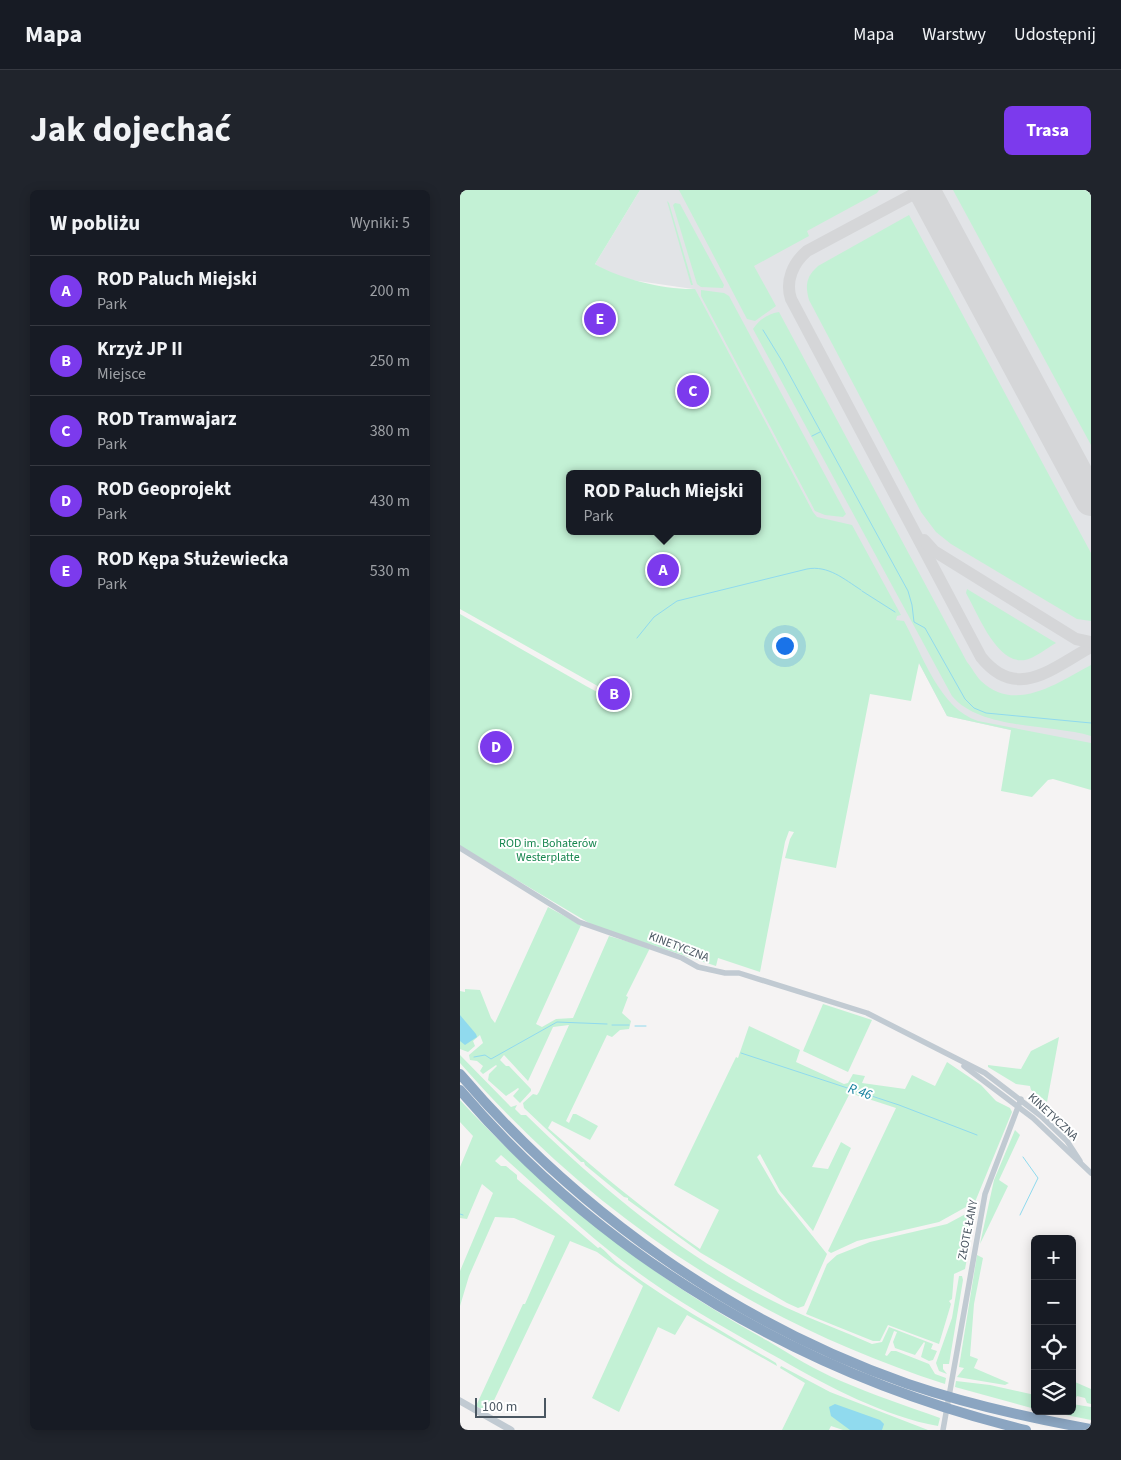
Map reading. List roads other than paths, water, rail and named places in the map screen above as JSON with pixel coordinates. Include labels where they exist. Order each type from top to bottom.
[{"type":"highway","points":[[460,1074],[527,1146],[605,1215],[686,1273],[755,1315],[826,1350],[909,1384],[990,1408],[1091,1429]]},
{"type":"highway","points":[[460,1090],[519,1154],[578,1206],[648,1261],[725,1311],[776,1338],[854,1374],[942,1407],[1026,1430]]},
{"type":"street","name":"KINETYCZNA","points":[[460,846],[487,860]]},
{"type":"street","name":"KINETYCZNA","points":[[460,846],[569,917],[588,926],[682,958],[698,967],[720,972],[739,973],[867,1013],[985,1073],[1021,1100],[1067,1140],[1080,1161]]},
{"type":"street","name":"KINETYCZNA","points":[[957,1060],[1019,1106],[1091,1173]]},
{"type":"street","name":"ZŁOTE ŁANY","points":[[943,1430],[985,1194],[1021,1100]]},
{"type":"street","points":[[460,1401],[511,1430]]},
{"type":"water","points":[[460,1015],[477,1037],[465,1045],[460,1041]]},
{"type":"water","points":[[835,1404],[880,1420],[884,1424],[882,1430],[850,1430],[831,1416],[829,1407]]},
{"type":"waterway","points":[[763,330],[782,361],[908,591],[914,622],[925,628],[965,699],[974,708],[986,713],[1091,723]]},
{"type":"waterway","points":[[812,436],[820,432]]},
{"type":"waterway","points":[[637,638],[654,617],[677,601],[807,569],[815,568],[829,571],[861,590]]},
{"type":"waterway","points":[[862,591],[895,612]]},
{"type":"waterway","name":"R 46","points":[[474,1057],[485,1055],[491,1059],[557,1022],[607,1024]]},
{"type":"waterway","name":"R 46","points":[[612,1025],[629,1025]]},
{"type":"waterway","name":"R 46","points":[[635,1026],[646,1026]]},
{"type":"waterway","name":"R 46","points":[[741,1053],[899,1105],[977,1135]]},
{"type":"waterway","points":[[1020,1215],[1038,1178],[1023,1157]]},
{"type":"place","name":"ROD Kępa Służewiecka","points":[[600,319]]},
{"type":"place","name":"ROD Tramwajarz","points":[[693,391]]},
{"type":"place","name":"ROD Paluch Miejski","points":[[663,570]]},
{"type":"place","name":"Krzyż JP II","points":[[614,694]]},
{"type":"place","name":"ROD Geoprojekt","points":[[496,747]]},
{"type":"park label","name":"ROD im. Bohaterów Westerplatte","points":[[548,850]]}]
